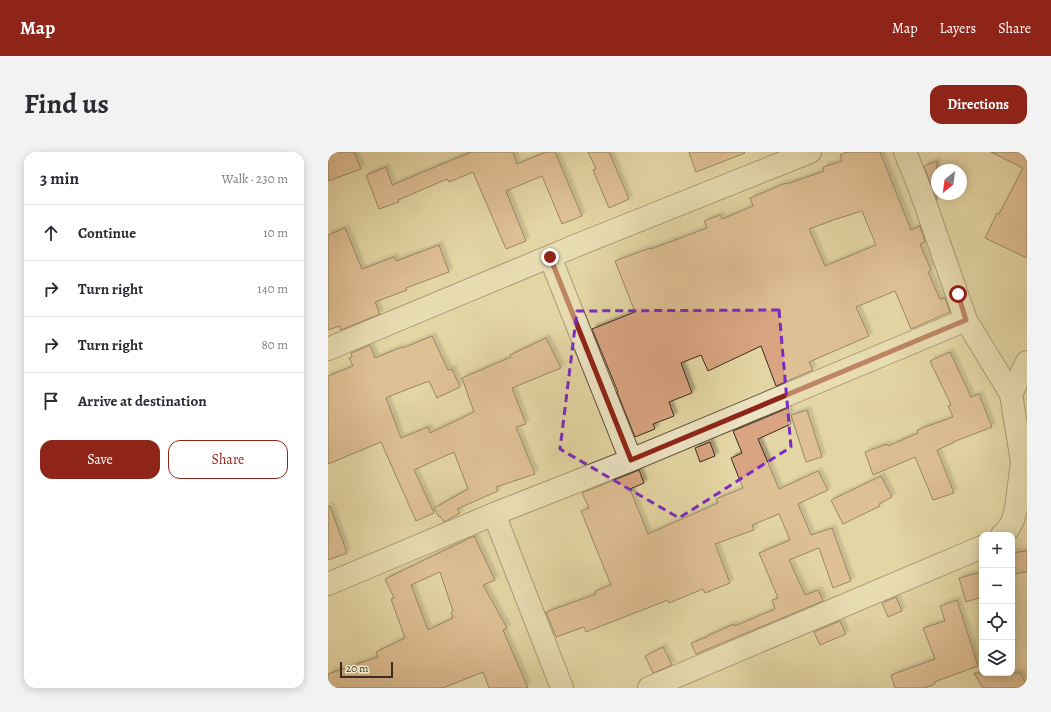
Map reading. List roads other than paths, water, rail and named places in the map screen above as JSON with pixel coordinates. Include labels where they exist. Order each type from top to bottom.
[{"type":"street","points":[[328,348],[810,152]]},
{"type":"street","points":[[905,152],[966,320],[1011,394],[1024,463],[1016,508],[1008,529],[1005,532]]},
{"type":"street","points":[[550,257],[631,460]]},
{"type":"street","points":[[328,584],[494,514],[631,460],[966,320]]},
{"type":"street","points":[[1011,394],[1027,362]]},
{"type":"street","points":[[494,514],[562,688]]},
{"type":"street","points":[[649,688],[979,548]]}]
